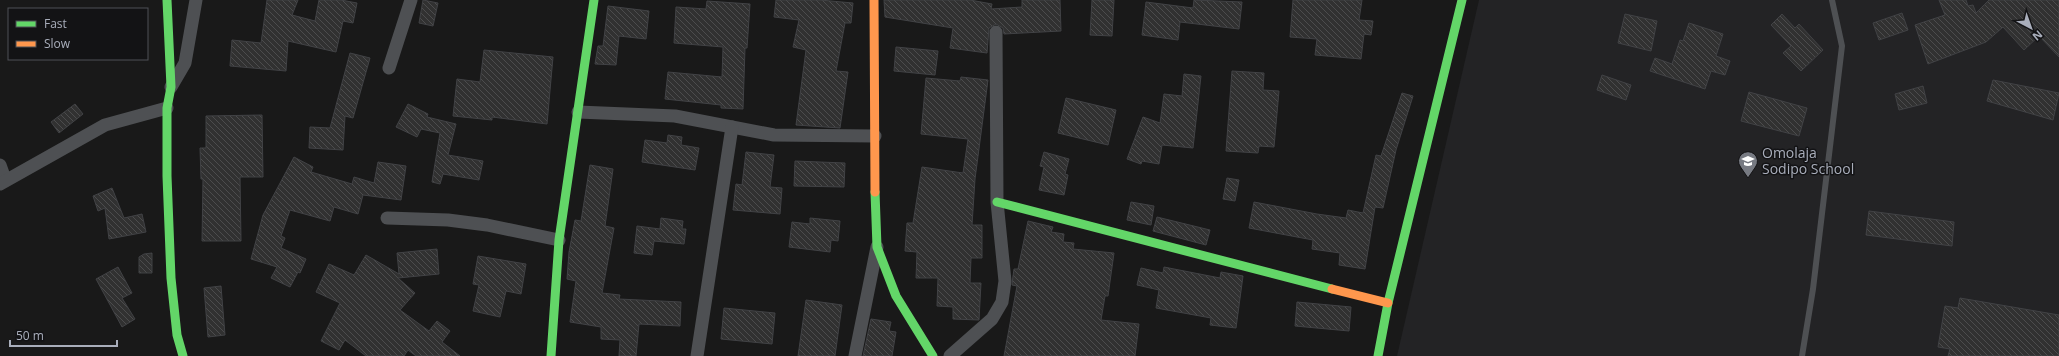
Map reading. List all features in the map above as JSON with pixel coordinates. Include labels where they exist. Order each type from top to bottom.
[{"type":"street","points":[[167,0],[170,87],[167,108],[167,176],[171,278],[177,335],[183,356]]},
{"type":"street","points":[[170,87],[185,63],[196,0]]},
{"type":"street","points":[[389,68],[411,0]]},
{"type":"street","points":[[552,356],[559,240],[594,0]]},
{"type":"street","points":[[855,356],[877,247],[874,0]]},
{"type":"street","points":[[1378,356],[1388,303],[1462,0]]},
{"type":"street","points":[[950,356],[992,319],[1002,302],[1005,282],[997,202],[996,32]]},
{"type":"street","points":[[0,165],[3,181],[105,125],[167,108]]},
{"type":"street","points":[[578,112],[675,116],[774,135],[875,136]]},
{"type":"street","points":[[697,356],[732,127]]},
{"type":"street","points":[[997,202],[1388,303]]},
{"type":"street","points":[[387,218],[448,220],[487,225],[559,240]]},
{"type":"street","points":[[877,247],[896,296],[933,356]]},
{"type":"lane","points":[[1802,356],[1813,289],[1842,46],[1832,0]]},
{"type":"shaded area","name":"Omolaja Sodipo School","points":[[1479,0],[2059,0],[2059,356],[1397,356]]},
{"type":"building","points":[[267,0],[298,0],[292,15],[315,21],[319,0],[341,0],[357,3],[353,23],[343,21],[336,52],[288,41],[286,71],[230,66],[232,40],[261,43]]},
{"type":"building","points":[[423,0],[438,3],[433,26],[419,23]]},
{"type":"building","points":[[776,0],[820,0],[853,3],[851,23],[845,23],[836,71],[848,72],[840,128],[796,125],[806,50],[793,47],[799,20],[774,17]]},
{"type":"building","points":[[884,0],[970,0],[992,4],[991,9],[1022,7],[1022,0],[1060,0],[1061,31],[1004,34],[1003,28],[996,24],[989,28],[987,53],[950,48],[953,28],[885,17]]},
{"type":"building","points":[[1092,0],[1114,0],[1112,36],[1090,35]]},
{"type":"building","points":[[1194,0],[1242,2],[1239,29],[1180,22],[1178,40],[1142,35],[1146,2],[1193,8]]},
{"type":"building","points":[[1293,0],[1362,0],[1359,20],[1373,21],[1371,35],[1364,34],[1361,59],[1315,55],[1317,39],[1290,37]]},
{"type":"building","points":[[1939,0],[1966,0],[1968,6],[1973,5],[1976,13],[1989,0],[2059,0],[2059,57],[2039,36],[2024,50],[2003,27],[1986,42],[1928,64],[1915,25],[1945,15]]},
{"type":"building","points":[[707,1],[750,4],[747,48],[745,48],[743,109],[721,108],[721,105],[665,99],[668,72],[722,77],[723,47],[674,43],[676,7],[706,9]]},
{"type":"building","points":[[608,6],[649,11],[646,39],[619,36],[616,65],[595,64],[598,46],[603,46]]},
{"type":"building","points":[[1902,13],[1908,30],[1879,40],[1873,23]]},
{"type":"building","points":[[1625,14],[1657,21],[1651,51],[1618,43]]},
{"type":"building","points":[[1782,14],[1795,28],[1799,24],[1823,50],[1801,71],[1783,53],[1791,46],[1771,25]]},
{"type":"building","points":[[1689,23],[1723,34],[1716,56],[1730,61],[1725,75],[1711,71],[1705,89],[1650,71],[1655,58],[1672,64],[1680,40],[1683,41]]},
{"type":"building","points":[[896,47],[938,51],[935,75],[894,71]]},
{"type":"building","points":[[484,50],[553,57],[547,124],[492,117],[492,120],[453,116],[457,79],[480,82]]},
{"type":"building","points":[[350,53],[370,58],[353,118],[345,116],[343,150],[309,148],[310,127],[330,128]]},
{"type":"building","points":[[1232,71],[1264,73],[1263,90],[1279,91],[1274,147],[1259,146],[1258,153],[1226,151]]},
{"type":"building","points":[[1184,74],[1201,76],[1193,148],[1162,145],[1159,164],[1142,161],[1141,164],[1127,159],[1143,117],[1160,123],[1164,94],[1182,96]]},
{"type":"building","points":[[1602,75],[1631,85],[1626,100],[1597,90]]},
{"type":"building","points":[[961,77],[988,80],[975,179],[972,225],[982,225],[982,258],[971,258],[970,283],[981,283],[979,320],[953,319],[953,307],[937,306],[938,278],[916,278],[917,252],[905,251],[907,223],[913,223],[922,167],[963,173],[968,139],[921,134],[926,78],[960,81]]},
{"type":"building","points":[[1993,80],[2059,93],[2053,120],[1987,101]]},
{"type":"building","points":[[1923,86],[1927,103],[1899,110],[1895,94]]},
{"type":"building","points":[[1749,92],[1807,108],[1799,136],[1741,121]]},
{"type":"building","points":[[1402,93],[1413,96],[1396,150],[1383,208],[1375,207],[1365,269],[1339,265],[1340,253],[1312,249],[1313,240],[1249,228],[1254,202],[1346,218],[1348,210],[1363,213],[1376,155],[1381,156]]},
{"type":"building","points":[[1066,98],[1116,110],[1108,145],[1058,133]]},
{"type":"building","points":[[75,104],[83,114],[59,133],[51,122]]},
{"type":"building","points":[[408,104],[428,114],[427,117],[456,124],[448,155],[483,161],[479,180],[443,174],[440,184],[432,182],[440,133],[421,129],[417,137],[396,127]]},
{"type":"building","points":[[262,115],[263,177],[240,177],[241,241],[202,241],[203,179],[201,179],[200,148],[206,148],[206,116]]},
{"type":"building","points":[[668,135],[682,137],[681,145],[699,148],[695,170],[642,162],[645,140],[667,143]]},
{"type":"building","points":[[746,152],[774,155],[770,187],[782,188],[780,214],[733,210],[736,184],[742,185]]},
{"type":"building","points":[[1044,152],[1069,159],[1065,174],[1068,175],[1064,195],[1039,190],[1044,167],[1040,166]]},
{"type":"building","points":[[294,157],[313,167],[311,172],[352,184],[354,177],[374,183],[378,162],[406,166],[401,200],[363,195],[358,214],[334,207],[330,221],[290,210],[281,236],[285,238],[281,248],[306,259],[300,273],[298,272],[290,287],[271,278],[277,267],[251,259],[263,215]]},
{"type":"building","points":[[795,161],[845,163],[844,187],[794,186]]},
{"type":"building","points":[[590,165],[613,169],[605,226],[614,228],[602,293],[620,295],[619,299],[681,302],[680,326],[639,324],[636,356],[619,356],[620,340],[601,339],[601,327],[570,322],[576,281],[567,279],[569,252],[575,220],[581,221]]},
{"type":"building","points":[[1227,178],[1239,180],[1235,201],[1223,199]]},
{"type":"building","points":[[112,188],[124,218],[142,214],[146,232],[109,239],[105,208],[98,211],[93,196]]},
{"type":"building","points":[[1131,202],[1154,206],[1151,225],[1127,220]]},
{"type":"building","points":[[1869,211],[1954,222],[1952,246],[1866,235]]},
{"type":"building","points":[[1157,217],[1210,230],[1206,245],[1153,231]]},
{"type":"building","points":[[661,218],[683,221],[682,229],[686,229],[684,244],[654,241],[652,255],[634,253],[637,226],[660,229]]},
{"type":"building","points":[[810,218],[840,221],[838,241],[831,240],[830,252],[789,247],[792,222],[810,224]]},
{"type":"building","points":[[1028,221],[1053,227],[1051,232],[1064,234],[1063,242],[1074,243],[1073,249],[1114,253],[1108,296],[1105,296],[1101,320],[1139,324],[1135,356],[1004,356],[1017,286],[1012,285],[1014,269],[1018,269]]},
{"type":"building","points":[[437,249],[439,274],[398,278],[415,293],[400,310],[429,331],[437,321],[450,331],[442,342],[460,356],[416,356],[408,350],[404,356],[366,356],[345,340],[339,350],[321,341],[340,303],[316,292],[329,264],[354,275],[366,255],[399,274],[397,253]]},
{"type":"building","points":[[152,253],[152,273],[139,273],[139,257],[144,254]]},
{"type":"building","points":[[478,256],[526,264],[521,294],[506,291],[500,317],[473,311],[479,285],[473,284]]},
{"type":"building","points":[[118,267],[132,293],[122,298],[135,319],[122,327],[96,279]]},
{"type":"building","points":[[1164,267],[1220,278],[1221,272],[1243,276],[1236,328],[1210,325],[1211,318],[1156,308],[1159,290],[1137,285],[1141,268],[1163,273]]},
{"type":"building","points":[[221,286],[225,335],[208,337],[204,288]]},
{"type":"building","points":[[1960,298],[2059,315],[2059,356],[1948,356],[1950,349],[1938,347],[1945,306],[1958,308]]},
{"type":"building","points":[[806,300],[842,305],[835,356],[798,356]]},
{"type":"building","points":[[1297,302],[1351,307],[1349,331],[1295,326]]},
{"type":"building","points":[[724,308],[775,313],[772,344],[721,339]]},
{"type":"building","points":[[871,319],[891,322],[889,331],[896,332],[892,356],[863,356]]},
{"type":"traffic: fast","points":[[167,0],[171,87],[167,108],[167,176],[171,278],[177,335],[183,356]]},
{"type":"traffic: fast","points":[[551,356],[559,240],[594,0]]},
{"type":"traffic: fast","points":[[1378,356],[1388,303],[1462,0]]},
{"type":"traffic: fast","points":[[875,192],[877,247],[896,296],[933,356]]},
{"type":"traffic: fast","points":[[997,202],[1332,289]]},
{"type":"traffic: slow","points":[[874,0],[875,192]]},
{"type":"traffic: slow","points":[[1332,289],[1388,303]]},
{"type":"place","name":"Omolaja Sodipo School","points":[[1748,178]]}]
